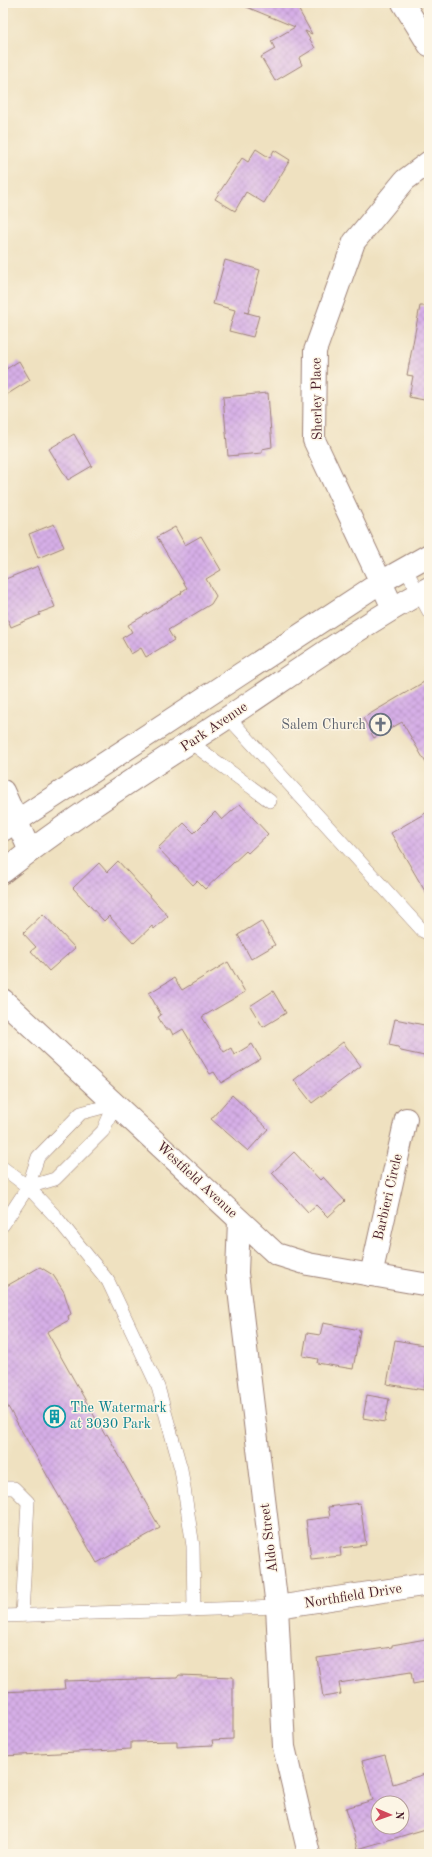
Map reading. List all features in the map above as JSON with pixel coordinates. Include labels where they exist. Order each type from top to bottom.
[{"type":"street","points":[[403,3],[429,45]]},
{"type":"street","name":"Sherley Place","points":[[393,608],[314,440],[315,351],[354,242],[405,180],[429,162]]},
{"type":"street","points":[[10,825],[381,582],[429,555]]},
{"type":"street","name":"Park Avenue","points":[[3,872],[30,851],[190,742],[393,608],[425,598]]},
{"type":"street","points":[[3,791],[10,825],[30,851]]},
{"type":"street","name":"Westfield Avenue","points":[[3,1000],[276,1254],[308,1264],[429,1285]]},
{"type":"street","name":"Barbieri Circle","points":[[371,1275],[406,1118]]},
{"type":"street","name":"Aldo Street","points":[[239,1220],[238,1273],[277,1607],[284,1746],[309,1854]]},
{"type":"street","name":"Northfield Drive","points":[[277,1607],[429,1584]]},
{"type":"lane","points":[[405,568],[425,598]]},
{"type":"lane","points":[[228,717],[423,931],[429,934]]},
{"type":"lane","points":[[190,742],[270,801]]},
{"type":"lane","points":[[28,1187],[55,1179],[103,1131],[115,1104]]},
{"type":"lane","points":[[3,1225],[28,1187],[38,1157],[81,1114],[115,1104]]},
{"type":"lane","points":[[3,1168],[28,1187],[56,1217],[108,1281],[158,1387],[181,1469],[193,1546],[194,1610]]},
{"type":"lane","points":[[3,1488],[14,1488],[28,1502],[22,1615]]},
{"type":"lane","points":[[3,1616],[277,1607]]},
{"type":"building","points":[[237,3],[295,3],[312,34],[305,31],[315,48],[299,58],[302,65],[275,81],[261,57],[275,49],[271,41],[295,27]]},
{"type":"building","points":[[256,149],[270,158],[274,150],[290,160],[264,203],[246,192],[235,211],[215,199],[242,158],[248,162]]},
{"type":"building","points":[[225,260],[260,270],[248,313],[244,312],[259,316],[253,337],[229,331],[235,310],[213,304]]},
{"type":"building","points":[[420,306],[429,306],[429,401],[409,397],[413,376],[407,375]]},
{"type":"building","points":[[19,361],[30,380],[3,397],[3,371]]},
{"type":"building","points":[[268,393],[272,447],[262,449],[262,453],[228,456],[223,397]]},
{"type":"building","points":[[74,434],[92,466],[68,480],[49,449]]},
{"type":"building","points":[[54,524],[64,547],[38,558],[29,534]]},
{"type":"building","points":[[175,527],[185,545],[201,536],[221,570],[206,579],[216,596],[211,604],[168,630],[174,640],[146,657],[141,648],[131,654],[122,638],[132,632],[128,625],[182,593],[181,592],[187,588],[157,537]]},
{"type":"building","points":[[38,566],[55,607],[11,627],[3,608],[3,580]]},
{"type":"building","name":"Salem Church","points":[[429,679],[429,768],[402,722],[374,738],[363,718]]},
{"type":"building","points":[[240,804],[268,834],[248,853],[246,851],[205,889],[197,881],[193,885],[158,848],[184,823],[194,833],[215,812],[222,820]]},
{"type":"building","points":[[429,811],[429,898],[391,833]]},
{"type":"building","points":[[118,861],[168,916],[154,929],[152,926],[134,943],[109,916],[104,921],[73,888],[99,863],[107,872]]},
{"type":"building","points":[[43,914],[75,948],[49,971],[31,951],[36,947],[23,933]]},
{"type":"building","points":[[261,921],[275,945],[251,959],[238,935]]},
{"type":"building","points":[[228,962],[245,992],[202,1017],[224,1052],[231,1048],[234,1055],[252,1044],[261,1059],[221,1083],[214,1072],[210,1074],[183,1029],[173,1035],[170,1029],[165,1029],[158,1017],[161,1015],[149,993],[174,978],[182,990]]},
{"type":"building","points":[[273,991],[286,1013],[263,1027],[250,1006]]},
{"type":"building","points":[[395,1019],[429,1026],[429,1057],[401,1051],[398,1047],[389,1045]]},
{"type":"building","points":[[343,1042],[361,1066],[312,1103],[294,1080]]},
{"type":"building","points":[[232,1095],[268,1129],[248,1151],[211,1119]]},
{"type":"building","points":[[294,1152],[320,1180],[323,1177],[345,1201],[328,1217],[316,1205],[308,1212],[272,1173]]},
{"type":"building","name":"The Watermark at 3030 Park","points":[[40,1267],[53,1275],[59,1284],[64,1292],[71,1314],[68,1316],[69,1320],[47,1332],[160,1528],[97,1563],[3,1398],[3,1288]]},
{"type":"building","points":[[323,1323],[360,1330],[353,1369],[317,1363],[318,1359],[303,1356],[307,1333],[320,1335]]},
{"type":"building","points":[[395,1340],[429,1346],[429,1359],[424,1390],[387,1384]]},
{"type":"building","points":[[367,1395],[389,1399],[385,1422],[363,1418]]},
{"type":"building","points":[[360,1503],[366,1545],[340,1548],[341,1556],[311,1559],[306,1520],[330,1517],[328,1507]]},
{"type":"building","points":[[426,1639],[429,1664],[429,1681],[413,1684],[411,1672],[339,1683],[341,1694],[323,1697],[317,1658],[392,1647],[392,1645]]},
{"type":"building","points":[[179,1675],[233,1677],[233,1739],[212,1740],[213,1745],[177,1747],[177,1741],[131,1742],[131,1749],[3,1756],[3,1692],[65,1689],[64,1681],[177,1678]]},
{"type":"building","points":[[385,1755],[393,1784],[425,1774],[429,1784],[429,1828],[410,1834],[410,1795],[372,1795],[362,1761]]},
{"type":"building","points":[[370,1801],[370,1835],[405,1835],[358,1849],[346,1808]]},
{"type":"place","name":"Salem Church","points":[[381,725]]},
{"type":"place","name":"The Watermark at 3030 Park","points":[[54,1416]]}]
